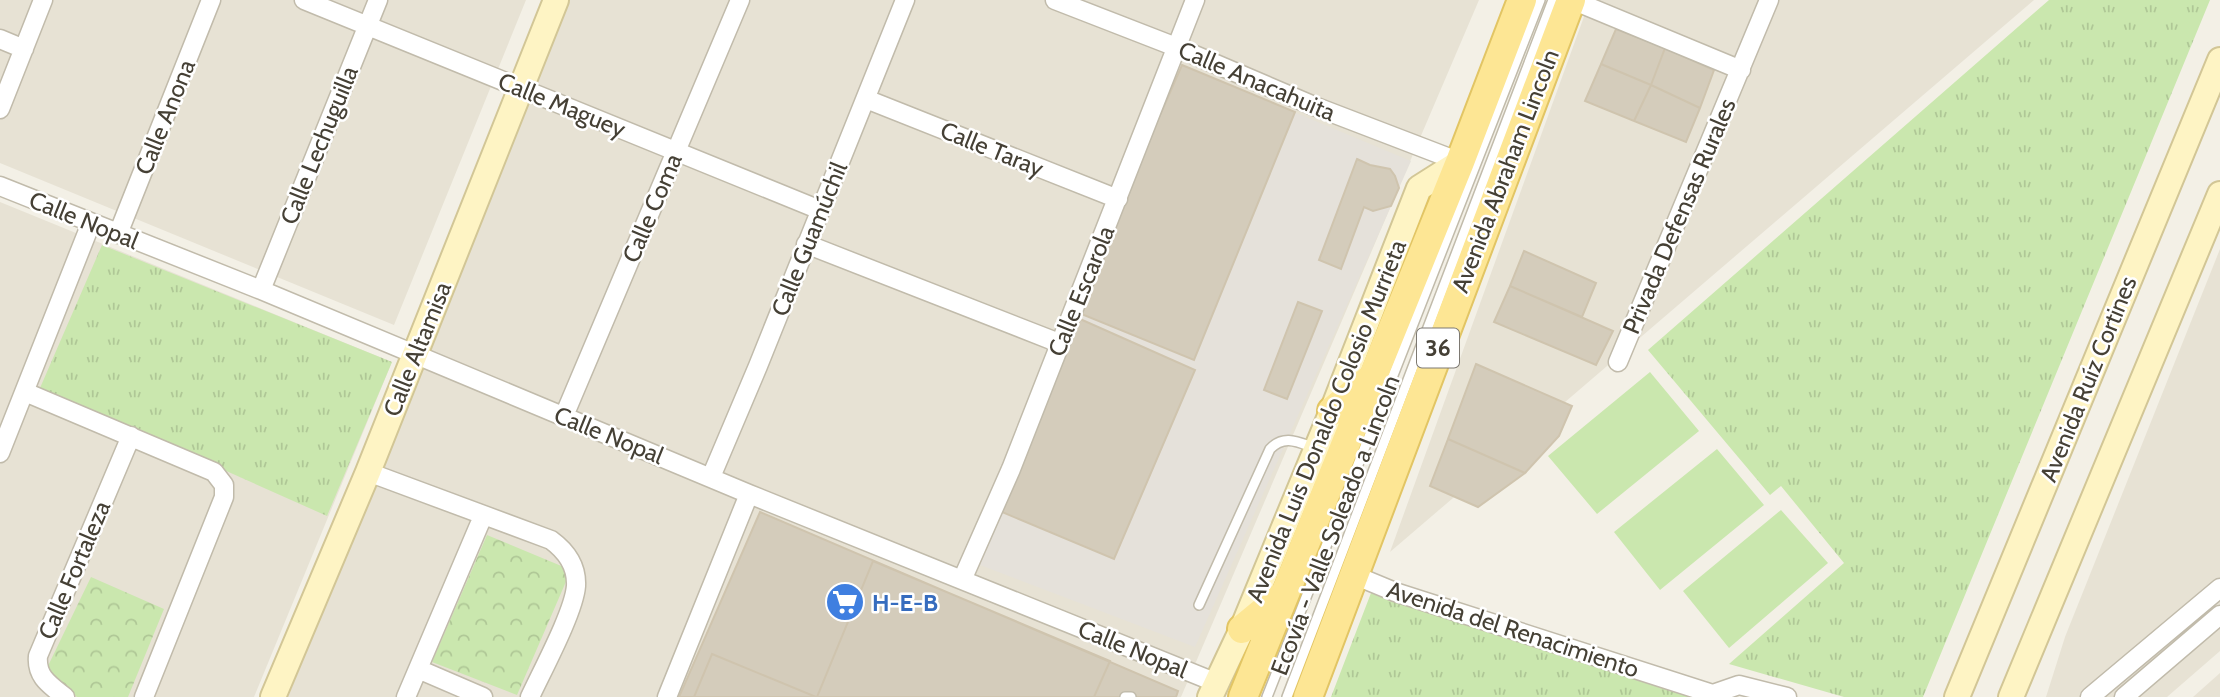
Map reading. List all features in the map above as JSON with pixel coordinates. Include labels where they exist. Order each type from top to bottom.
[{"type":"main road","name":"36","points":[[1243,697],[1460,162],[1522,0]]},
{"type":"main road","name":"Avenida Abraham Lincoln","points":[[1308,697],[1571,0]]},
{"type":"main road","points":[[1332,411],[1373,375]]},
{"type":"main road","points":[[1242,629],[1284,594]]},
{"type":"street","points":[[0,109],[43,0]]},
{"type":"street","name":"Calle Anona","points":[[118,234],[211,0]]},
{"type":"street","name":"Calle Maguey","points":[[304,0],[820,210]]},
{"type":"street","name":"Calle Lechuguilla","points":[[261,290],[378,0]]},
{"type":"street","name":"Calle Altamisa","points":[[273,697],[368,471],[556,0]]},
{"type":"street","name":"Calle Coma","points":[[564,416],[740,0]]},
{"type":"street","name":"Calle Guamúchil","points":[[711,477],[905,0]]},
{"type":"street","name":"Calle Anacahuita","points":[[1055,0],[1176,47],[1314,106],[1460,162]]},
{"type":"street","name":"Calle Escarola","points":[[962,580],[1011,469],[1195,0]]},
{"type":"street","points":[[1571,0],[1741,70]]},
{"type":"street","name":"Privada Defensas Rurales","points":[[1618,362],[1769,0]]},
{"type":"street","points":[[0,39],[24,49]]},
{"type":"street","name":"Avenida Ruíz Cortines","points":[[1957,697],[2220,60]]},
{"type":"street","name":"Calle Taray","points":[[866,99],[1118,199]]},
{"type":"street","name":"Avenida Luis Donaldo Colosio Murrieta","points":[[1214,690],[1317,449],[1419,188],[1460,162]]},
{"type":"street","name":"Calle Nopal","points":[[0,186],[261,290],[962,580],[1214,690]]},
{"type":"street","name":"Avenida Ruíz Cortines","points":[[2011,697],[2220,194]]},
{"type":"street","points":[[0,453],[91,223]]},
{"type":"street","points":[[806,244],[1059,343]]},
{"type":"street","points":[[25,392],[214,472],[224,485],[224,496],[144,697]]},
{"type":"street","name":"Calle Fortaleza","points":[[65,697],[43,679],[37,667],[38,656],[131,436]]},
{"type":"street","points":[[368,471],[551,540],[565,551],[574,569],[576,586],[570,607],[530,697]]},
{"type":"street","points":[[667,697],[749,494]]},
{"type":"street","points":[[406,697],[483,516]]},
{"type":"street","name":"Avenida del Renacimiento","points":[[1354,575],[1395,592],[1717,696],[1739,685],[1787,697]]},
{"type":"street","points":[[2090,697],[2220,587]]},
{"type":"street","points":[[2124,697],[2220,615]]},
{"type":"street","points":[[418,669],[483,697]]},
{"type":"lane","name":"Ecovía - Valle Soleado a Lincoln","points":[[1268,697],[1540,0]]},
{"type":"lane","points":[[1287,697],[1553,0]]},
{"type":"lane","points":[[1199,605],[1270,449],[1276,443],[1290,439],[1317,449]]},
{"type":"lane","points":[[1125,697],[1131,697]]},
{"type":"shaded area","points":[[0,0],[526,0],[394,325],[0,163]]},
{"type":"shaded area","points":[[570,0],[1479,0],[1181,697],[288,697]]},
{"type":"shaded area","points":[[1590,0],[2034,0],[1390,552]]},
{"type":"shaded area","points":[[1182,65],[1411,161],[1195,647],[980,565]]},
{"type":"shaded area","points":[[0,202],[392,362],[254,697],[0,697]]},
{"type":"shaded area","points":[[2220,249],[2220,651],[2167,697],[2046,697],[2065,637]]},
{"type":"shaded area","points":[[2220,673],[2220,697],[2193,697]]},
{"type":"green space","points":[[2049,0],[2210,0],[1923,697],[1844,697],[1729,664],[1844,563],[1781,486],[1770,495],[1648,350]]},
{"type":"green space","points":[[102,245],[392,362],[327,516],[40,388]]},
{"type":"green space","points":[[1650,372],[1699,431],[1597,514],[1548,456]]},
{"type":"green space","points":[[1717,449],[1764,505],[1660,590],[1614,532]]},
{"type":"green space","points":[[1781,510],[1828,563],[1729,648],[1683,591]]},
{"type":"green space","points":[[487,535],[571,570],[517,695],[432,662]]},
{"type":"green space","points":[[91,577],[164,609],[128,697],[77,697],[46,670]]},
{"type":"green space","points":[[1371,593],[1692,697],[1331,697]]},
{"type":"building","points":[[1616,29],[1665,48],[1651,85],[1601,64]]},
{"type":"building","points":[[1665,48],[1714,70],[1700,108],[1651,85]]},
{"type":"building","points":[[1601,64],[1651,85],[1634,121],[1585,101]]},
{"type":"building","points":[[1182,65],[1295,112],[1194,360],[1074,311]]},
{"type":"building","points":[[1651,85],[1700,108],[1686,142],[1634,121]]},
{"type":"building","points":[[1357,159],[1390,169],[1399,188],[1391,206],[1373,211],[1364,207],[1341,269],[1319,260]]},
{"type":"building","points":[[1524,251],[1596,283],[1582,317],[1510,286]]},
{"type":"building","points":[[1510,286],[1613,331],[1596,365],[1494,322]]},
{"type":"building","points":[[1298,302],[1322,311],[1287,399],[1264,390]]},
{"type":"building","points":[[1080,319],[1195,370],[1114,559],[1002,512]]},
{"type":"building","points":[[1476,364],[1572,406],[1559,436],[1525,473],[1448,439]]},
{"type":"building","points":[[1448,439],[1525,473],[1478,507],[1430,486]]},
{"type":"building","name":"H-E-B","points":[[760,512],[1178,691],[1176,697],[679,697]]},
{"type":"building","points":[[873,561],[1110,661],[1094,697],[817,697]]},
{"type":"building","points":[[712,654],[816,697],[694,697]]},
{"type":"place","name":"H-E-B","points":[[845,602]]}]
